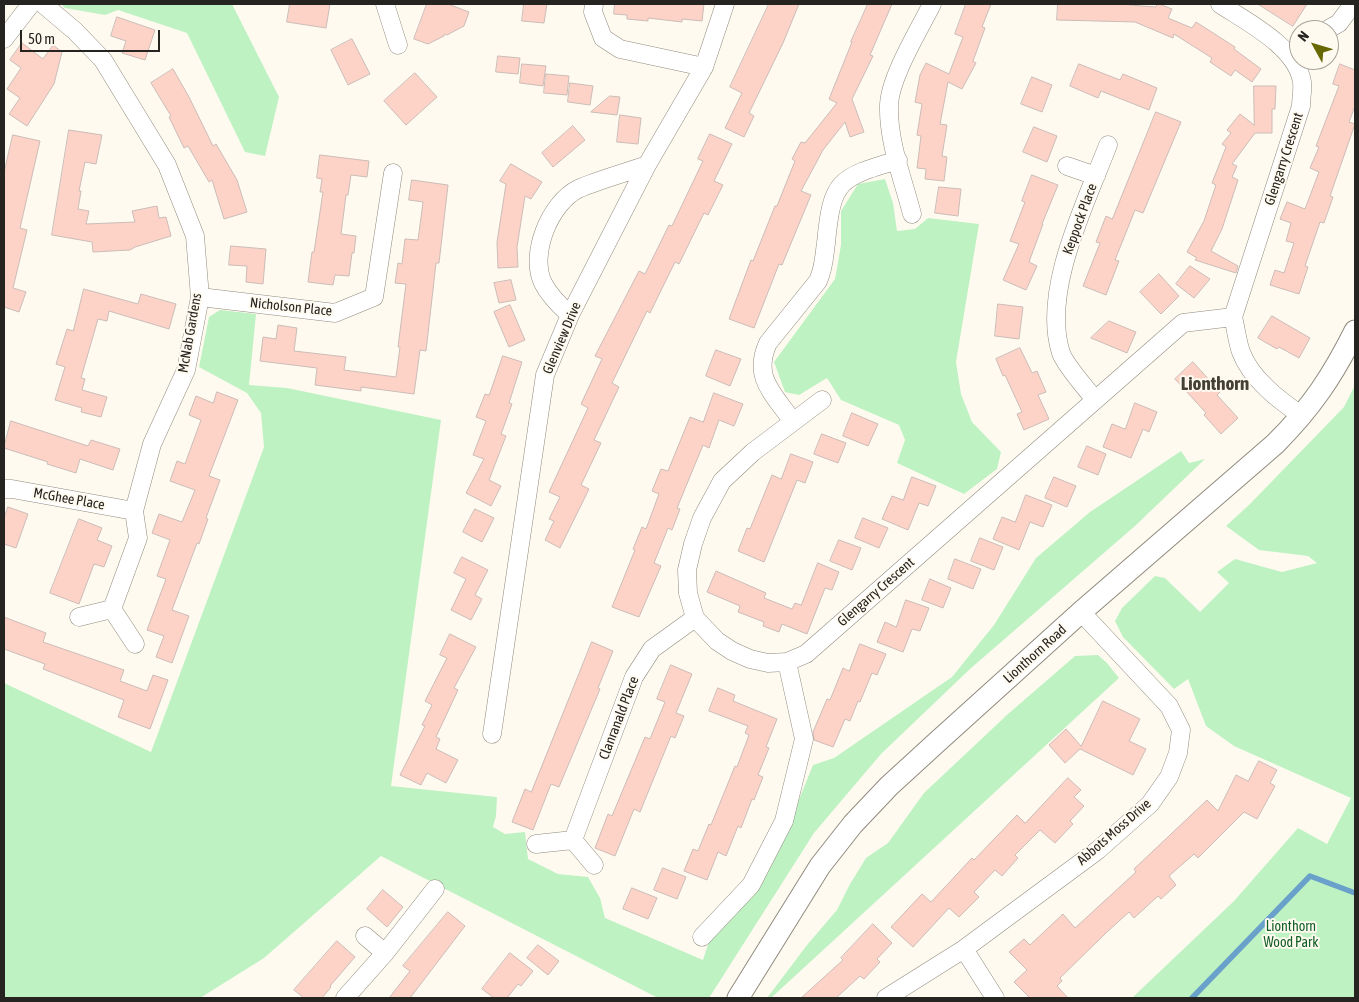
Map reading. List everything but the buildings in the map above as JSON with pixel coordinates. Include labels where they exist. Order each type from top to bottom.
[{"type":"street","points":[[4,39],[30,4]]},
{"type":"street","name":"McNab Gardens","points":[[43,4],[103,60],[167,165],[195,236],[200,297],[186,370],[152,444],[134,511],[138,538],[112,608]]},
{"type":"street","points":[[385,4],[398,45]]},
{"type":"street","points":[[594,4],[593,12],[603,38],[620,49],[704,67]]},
{"type":"street","name":"Glenview Drive","points":[[492,734],[545,375],[570,315],[646,165],[704,67],[725,4]]},
{"type":"street","points":[[912,214],[891,136],[889,104],[897,73],[932,4]]},
{"type":"street","name":"Glengarry Crescent","points":[[1220,4],[1277,43],[1289,49]]},
{"type":"street","points":[[1339,22],[1353,4]]},
{"type":"street","name":"Glengarry Crescent","points":[[822,400],[752,452],[722,482],[702,518],[693,544],[687,570],[688,593],[695,618],[717,641],[732,652],[750,659],[768,663],[787,662],[806,654],[1183,323],[1233,317],[1301,106],[1302,81],[1299,70]]},
{"type":"street","name":"Keppock Place","points":[[1094,400],[1062,356],[1056,332],[1057,302],[1066,253],[1108,145]]},
{"type":"street","points":[[793,422],[764,380],[761,369],[763,355],[768,343],[818,281],[823,270],[829,212],[834,195],[842,183],[852,176],[898,160]]},
{"type":"street","points":[[570,315],[556,302],[542,281],[538,254],[546,228],[558,206],[576,190],[646,165]]},
{"type":"street","name":"Keppock Place","points":[[1067,166],[1096,176]]},
{"type":"street","name":"Nicholson Place","points":[[200,297],[334,313],[374,297],[393,173]]},
{"type":"street","points":[[1233,317],[1241,352],[1250,369],[1280,401],[1302,416]]},
{"type":"street","name":"Lionthorn Road","points":[[738,998],[820,866],[853,824],[889,786],[936,743],[1082,612],[1275,444],[1302,416],[1322,391],[1355,332]]},
{"type":"street","name":"McGhee Place","points":[[4,489],[134,511]]},
{"type":"street","points":[[79,617],[112,608],[135,644]]},
{"type":"street","name":"Abbots Moss Drive","points":[[886,998],[964,949],[1098,850],[1150,804],[1169,777],[1178,753],[1181,730],[1168,706],[1082,612]]},
{"type":"street","name":"Clanranald Place","points":[[573,840],[634,677],[652,649],[695,618]]},
{"type":"street","points":[[702,937],[751,885],[784,821],[804,739],[787,662]]},
{"type":"street","points":[[536,844],[573,840],[594,865]]},
{"type":"street","points":[[345,998],[385,953],[435,889]]},
{"type":"street","points":[[366,936],[385,953]]},
{"type":"street","points":[[964,949],[995,998]]},
{"type":"green space","points":[[61,4],[232,4],[279,97],[265,156],[245,152],[187,33],[118,10],[105,15],[65,8]]},
{"type":"green space","points":[[885,179],[893,203],[897,231],[915,229],[928,218],[979,224],[956,362],[961,394],[972,422],[1001,452],[997,469],[964,494],[897,463],[905,440],[899,425],[841,400],[827,378],[799,395],[785,392],[774,362],[835,279],[841,245],[841,211],[858,184]]},
{"type":"green space","points":[[220,310],[256,314],[249,385],[287,388],[441,420],[391,786],[497,797],[496,816],[493,827],[505,834],[525,832],[528,859],[558,874],[588,877],[600,898],[605,918],[703,960],[709,941],[785,834],[813,765],[834,758],[952,677],[994,625],[1036,558],[1090,512],[1181,451],[1189,463],[1205,459],[1135,526],[970,669],[881,754],[814,833],[709,998],[658,998],[381,856],[264,958],[200,998],[4,998],[4,683],[151,752],[264,447],[261,413],[247,393],[199,367],[209,317]]},
{"type":"green space","name":"Lionthorn Wood Park","points":[[1355,385],[1355,998],[1132,998],[1234,901],[1298,828],[1327,844],[1351,798],[1234,746],[1206,726],[1188,679],[1174,689],[1123,637],[1115,621],[1122,608],[1155,576],[1165,578],[1200,612],[1229,583],[1217,572],[1235,559],[1282,572],[1317,563],[1308,556],[1259,550],[1226,526],[1249,505],[1344,407]]},
{"type":"green space","points":[[1098,655],[1119,678],[771,998],[767,998],[807,945],[837,910],[866,858],[888,843],[924,793],[1008,714],[1075,656]]},
{"type":"waterway","points":[[1192,998],[1310,876],[1355,893]]},
{"type":"district","name":"Lionthorn","points":[[1215,384]]}]
